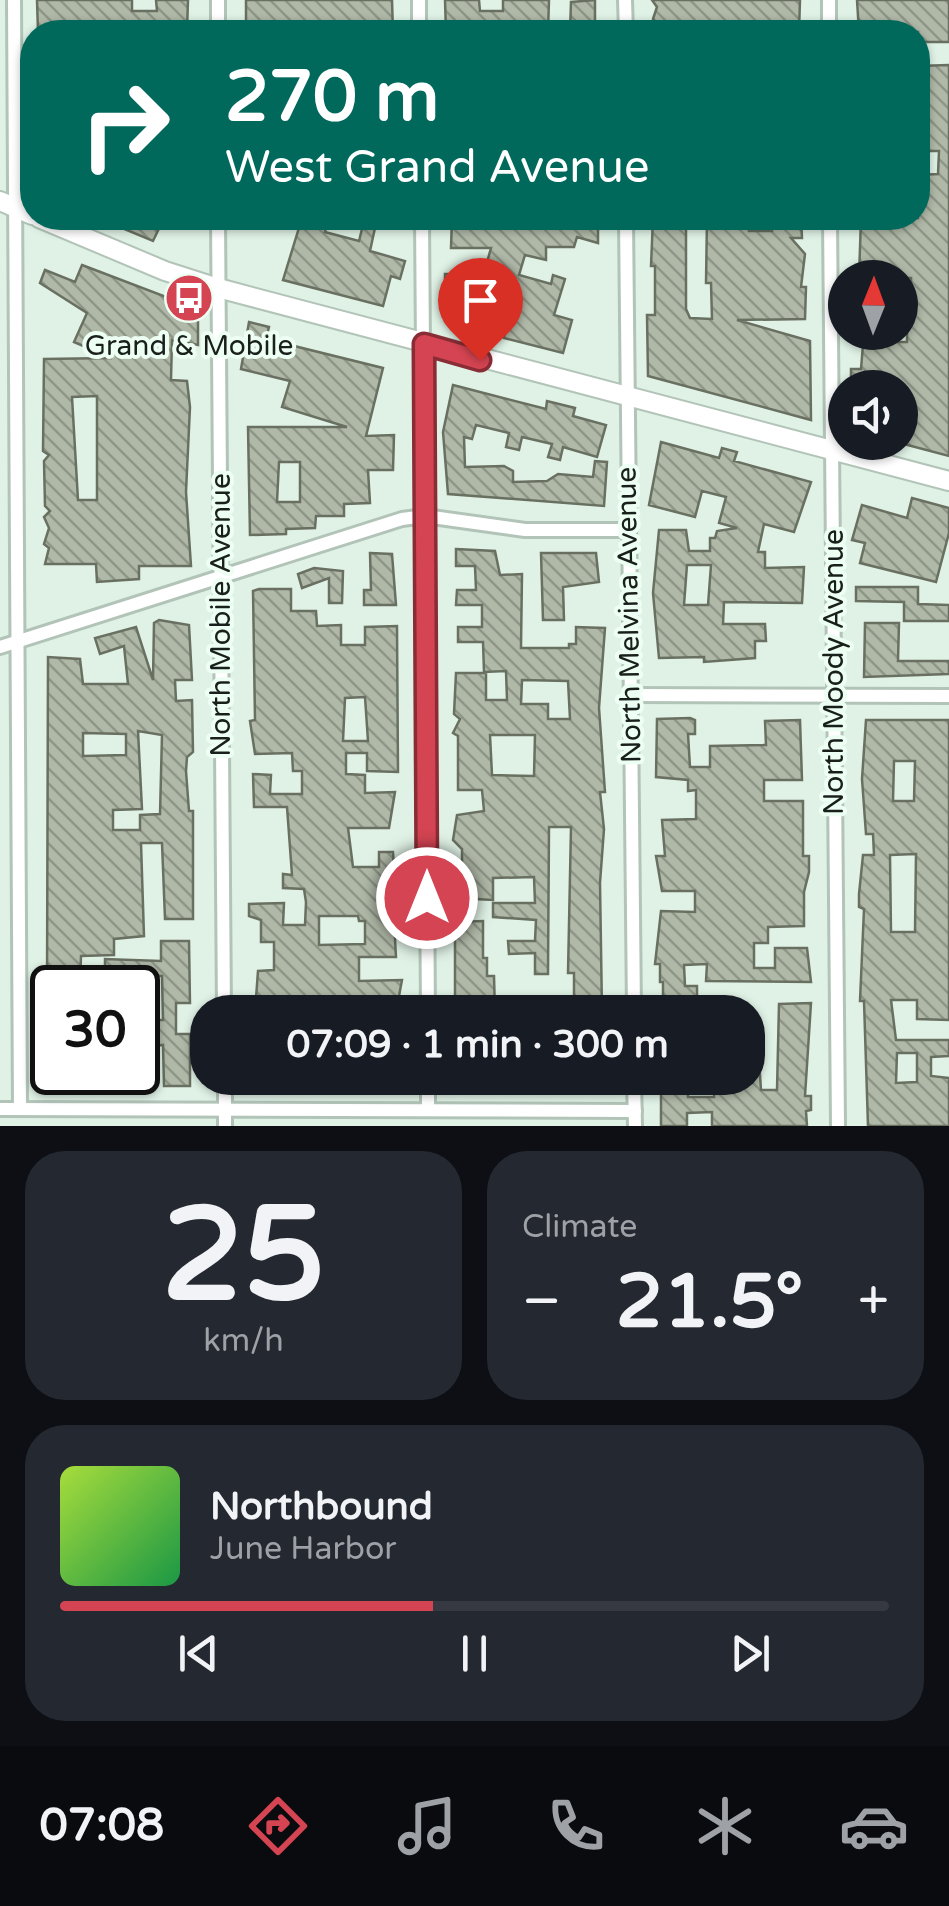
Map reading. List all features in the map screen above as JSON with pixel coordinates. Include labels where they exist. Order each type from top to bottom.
[{"type":"main road","points":[[69,230],[164,271],[218,288],[828,451]]},
{"type":"main road","points":[[864,460],[949,481]]},
{"type":"street","points":[[14,0],[20,158]]},
{"type":"street","points":[[20,1109],[22,230]]},
{"type":"street","name":"North Mobile Avenue","points":[[218,230],[224,995]]},
{"type":"street","points":[[422,230],[428,995]]},
{"type":"street","name":"North Melvina Avenue","points":[[626,230],[634,995]]},
{"type":"street","name":"North Moody Avenue","points":[[830,230],[831,370]]},
{"type":"street","name":"North Moody Avenue","points":[[832,460],[838,1126]]},
{"type":"street","points":[[0,646],[220,580],[402,519],[425,516],[525,530],[628,530]]},
{"type":"street","points":[[630,695],[949,696]]},
{"type":"street","points":[[225,1095],[225,1126]]},
{"type":"street","points":[[428,1095],[428,1110]]},
{"type":"street","points":[[0,1109],[428,1110],[635,1119]]},
{"type":"building","points":[[37,0],[132,0],[132,11],[157,11],[156,0],[188,0],[187,20],[38,20]]},
{"type":"building","points":[[246,0],[392,0],[393,20],[246,20]]},
{"type":"building","points":[[445,0],[479,0],[480,11],[503,11],[503,0],[549,0],[548,20],[446,20]]},
{"type":"building","points":[[595,0],[595,20],[570,20],[571,2]]},
{"type":"building","points":[[652,0],[800,0],[799,20],[654,20],[657,7]]},
{"type":"building","points":[[857,0],[949,0],[949,42],[930,42],[930,20],[858,20]]},
{"type":"building","points":[[949,65],[949,456],[918,448],[918,370],[851,370],[861,369],[863,350],[918,350],[918,260],[860,260],[861,230],[930,230],[930,174],[938,174],[939,151],[930,151],[930,66]]},
{"type":"building","points":[[127,230],[158,230],[153,241]]},
{"type":"building","points":[[298,230],[326,230],[359,241],[362,230],[375,230],[370,251],[405,261],[400,279],[391,276],[383,306],[283,280]]},
{"type":"building","points":[[452,230],[598,230],[598,243],[577,237],[574,247],[546,247],[546,260],[525,255],[519,275],[551,284],[553,275],[565,279],[554,315],[572,320],[563,353],[504,338],[505,332],[470,323],[491,248],[451,248]]},
{"type":"building","points":[[652,230],[686,230],[686,309],[690,318],[712,319],[711,283],[706,283],[707,230],[802,230],[802,238],[791,238],[805,254],[801,287],[806,287],[805,319],[737,320],[810,341],[811,420],[648,376],[647,315],[655,315],[655,266],[651,266]]},
{"type":"building","points":[[82,265],[198,309],[198,345],[172,340],[171,380],[187,381],[190,407],[186,492],[191,566],[139,566],[139,579],[97,582],[96,564],[45,564],[49,548],[44,544],[49,528],[44,517],[50,511],[45,506],[44,461],[49,455],[43,451],[44,359],[112,358],[74,342],[87,313],[40,283],[45,270],[75,282]],"holes":[[[97,396],[97,500],[78,500],[72,397]]]},
{"type":"building","points":[[445,274],[463,274],[462,321],[445,321]]},
{"type":"building","points":[[249,322],[269,327],[266,339],[383,368],[366,436],[394,435],[393,470],[368,470],[370,503],[344,504],[344,516],[316,516],[315,528],[250,535],[248,427],[347,427],[282,407],[290,381],[241,369]],"holes":[[[279,462],[300,462],[300,502],[277,502]]]},
{"type":"building","points":[[453,385],[546,409],[547,401],[575,408],[573,416],[606,425],[597,457],[563,447],[560,460],[548,457],[552,444],[522,437],[519,450],[506,447],[509,433],[476,425],[472,439],[464,437],[465,467],[504,466],[513,471],[513,482],[547,481],[558,474],[593,477],[595,461],[607,462],[604,506],[448,494],[443,432]]},
{"type":"building","points":[[661,442],[719,458],[722,448],[737,452],[734,461],[811,482],[794,532],[764,524],[758,552],[765,552],[765,568],[804,567],[802,603],[724,602],[723,624],[765,624],[766,641],[755,641],[755,658],[704,662],[704,657],[659,658],[653,593],[659,530],[686,530],[689,551],[710,551],[710,538],[715,538],[717,531],[737,528],[719,523],[726,497],[702,491],[695,517],[649,505]],"holes":[[[687,565],[711,565],[708,605],[684,605]]]},
{"type":"building","points":[[912,498],[949,508],[949,533],[936,582],[860,563],[865,543],[852,540],[862,505],[907,518]]},
{"type":"building","points":[[456,549],[495,551],[500,575],[522,574],[521,648],[569,648],[569,644],[576,644],[576,627],[605,628],[599,708],[605,792],[600,792],[604,829],[600,883],[602,995],[574,995],[574,973],[568,973],[571,827],[549,827],[548,974],[535,974],[535,953],[509,954],[508,941],[535,941],[536,920],[493,917],[493,903],[535,903],[534,877],[493,878],[493,900],[455,898],[455,866],[462,866],[462,849],[453,840],[457,815],[484,811],[482,790],[458,790],[458,736],[453,733],[460,719],[454,714],[456,673],[486,673],[486,700],[507,700],[506,671],[484,672],[483,642],[458,642],[458,627],[482,627],[482,605],[456,605],[457,590],[476,590],[475,566],[456,566]],"holes":[[[522,680],[568,681],[570,719],[548,719],[548,704],[521,704]],[[490,735],[535,735],[534,776],[492,775]]]},
{"type":"building","points":[[370,553],[392,554],[396,605],[364,605],[364,590],[371,590]]},
{"type":"building","points":[[541,553],[596,553],[599,582],[563,587],[564,620],[543,620]]},
{"type":"building","points":[[314,568],[343,571],[342,603],[329,603],[329,578],[302,588],[298,574]]},
{"type":"building","points":[[856,587],[918,587],[918,604],[949,605],[949,621],[904,621],[904,602],[856,601]]},
{"type":"building","points":[[291,589],[291,611],[316,611],[317,626],[341,625],[341,645],[365,645],[365,627],[397,626],[398,772],[367,771],[367,753],[346,753],[346,774],[365,775],[365,793],[395,792],[389,828],[348,828],[353,867],[379,867],[379,852],[393,852],[394,867],[399,866],[393,902],[396,957],[359,957],[359,981],[402,980],[399,995],[256,995],[258,971],[274,970],[274,942],[261,942],[261,920],[249,916],[249,904],[284,903],[283,925],[305,925],[306,902],[304,889],[283,888],[283,874],[292,875],[287,807],[254,807],[253,774],[271,775],[270,794],[302,794],[302,771],[293,771],[292,753],[255,754],[250,721],[255,720],[253,591]],"holes":[[[365,697],[368,741],[343,741],[345,698]],[[319,916],[358,916],[359,921],[365,921],[365,944],[319,945]]]},
{"type":"building","points":[[159,620],[189,625],[192,680],[175,680],[176,701],[192,700],[193,752],[187,757],[186,771],[189,811],[193,811],[193,919],[165,919],[162,843],[141,843],[144,936],[114,939],[114,955],[81,956],[81,965],[47,965],[48,657],[80,659],[83,684],[128,684],[124,646],[100,654],[95,638],[136,627],[153,680],[154,623]],"holes":[[[138,731],[162,735],[160,814],[140,815],[140,830],[113,830],[113,810],[142,809]],[[83,733],[126,734],[126,755],[83,756]]]},
{"type":"building","points":[[865,623],[899,623],[898,661],[949,661],[949,674],[864,677]]},
{"type":"building","points":[[657,719],[695,720],[695,734],[688,734],[690,767],[710,767],[710,746],[766,745],[765,721],[800,720],[802,780],[764,780],[764,801],[803,801],[803,856],[809,856],[804,926],[768,927],[768,943],[754,943],[754,968],[775,968],[775,948],[807,948],[811,982],[706,981],[707,964],[684,965],[685,986],[697,986],[697,995],[663,995],[660,964],[655,964],[661,911],[695,912],[695,891],[662,891],[656,856],[665,856],[662,820],[696,819],[696,790],[688,791],[688,780],[656,777]]},
{"type":"building","points":[[866,720],[949,720],[949,1020],[917,1019],[917,1000],[891,1000],[896,1040],[949,1040],[949,1056],[931,1057],[931,1076],[949,1078],[949,1126],[868,1126],[864,1001],[860,1001],[864,909],[859,907],[859,894],[863,855],[874,855],[873,834],[866,834],[862,779]],"holes":[[[894,761],[915,761],[914,801],[893,801]],[[916,854],[915,932],[891,932],[890,855]],[[897,1053],[917,1053],[917,1082],[896,1083]]]},
{"type":"building","points":[[483,921],[483,958],[487,958],[487,976],[494,976],[495,995],[455,995],[455,922]]},
{"type":"building","points":[[161,941],[189,941],[190,1003],[176,1003],[176,1034],[190,1034],[190,1086],[164,1086],[160,965],[105,965],[105,959],[161,961]]},
{"type":"building","points":[[811,1003],[805,1096],[811,1096],[811,1110],[806,1111],[807,1126],[712,1126],[712,1112],[687,1113],[687,1126],[661,1126],[661,1095],[765,1095],[765,1090],[777,1090],[779,1004]]},
{"type":"place","name":"Grand & Mobile","points":[[189,298]]},
{"type":"route","points":[[427,898],[424,344],[480,360]]}]
